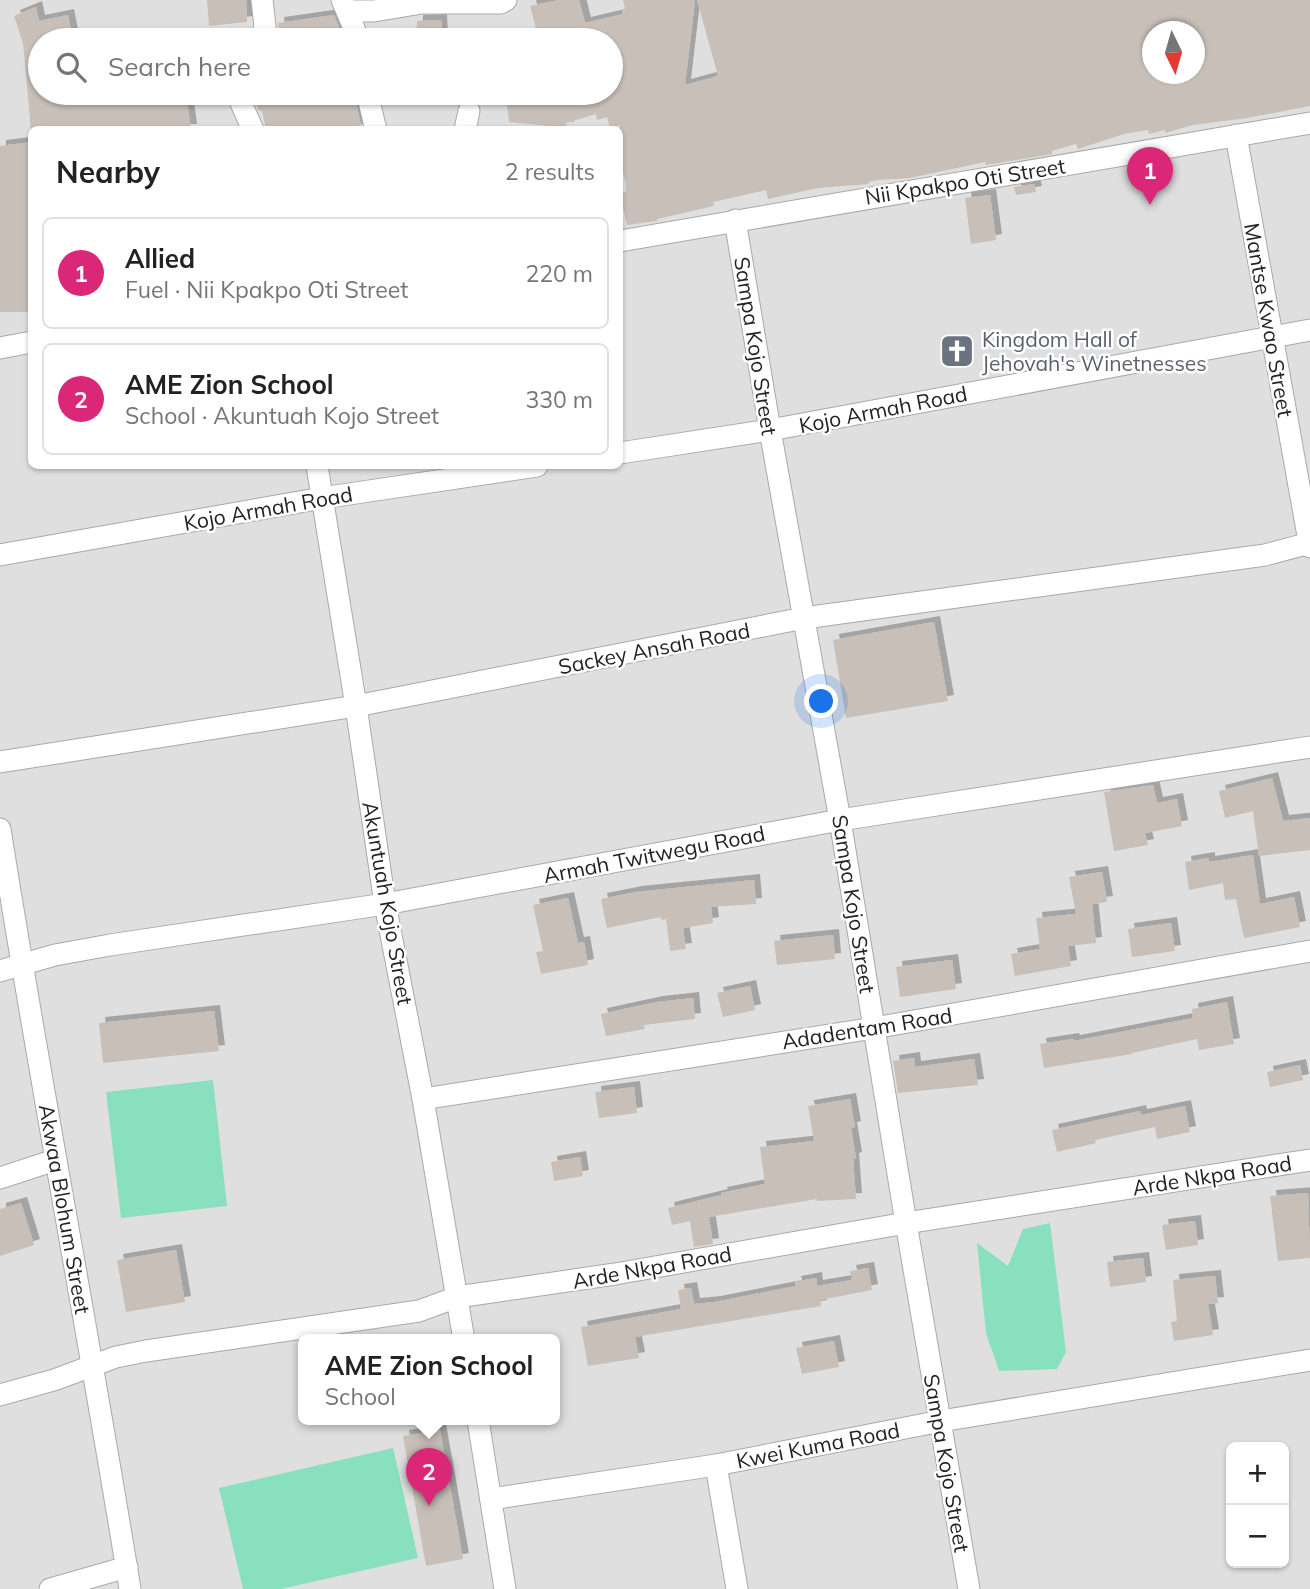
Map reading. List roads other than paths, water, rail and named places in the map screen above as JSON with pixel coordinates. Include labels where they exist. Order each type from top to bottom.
[{"type":"street","points":[[262,0],[264,28]]},
{"type":"street","points":[[344,5],[374,11],[422,3],[457,5],[501,3],[506,0]]},
{"type":"street","points":[[344,5],[354,28]]},
{"type":"street","points":[[242,105],[251,126]]},
{"type":"street","points":[[370,105],[375,126]]},
{"type":"street","name":"Nii Kpakpo Oti Street","points":[[623,240],[1310,122]]},
{"type":"street","name":"Mantse Kwao Street","points":[[1236,135],[1310,544]]},
{"type":"street","name":"Sampa Kojo Street","points":[[736,220],[969,1589]]},
{"type":"street","name":"Kojo Armah Road","points":[[623,453],[770,430],[1310,330]]},
{"type":"street","points":[[0,348],[28,343]]},
{"type":"street","name":"Akuntuah Kojo Street","points":[[317,469],[385,904],[424,1099],[463,1334]]},
{"type":"street","name":"Kojo Armah Road","points":[[0,555],[321,498],[517,469]]},
{"type":"street","name":"Sackey Ansah Road","points":[[0,762],[356,706],[804,618],[1265,555],[1310,544]]},
{"type":"street","name":"Armah Twitwegu Road","points":[[0,971],[55,955],[110,945],[385,904],[840,820],[1310,747]]},
{"type":"street","name":"Akwaa Blohum Street","points":[[0,829],[21,965],[130,1589]]},
{"type":"street","name":"Adadentam Road","points":[[424,1099],[874,1028],[1310,951]]},
{"type":"street","points":[[0,1178],[55,1160]]},
{"type":"street","name":"Arde Nkpa Road","points":[[0,1395],[54,1380],[116,1357],[146,1351],[419,1311],[457,1297],[615,1274],[906,1223],[1310,1160]]},
{"type":"street","name":"Kwei Kuma Road","points":[[491,1499],[716,1465],[941,1421],[1310,1360]]},
{"type":"street","points":[[479,1425],[505,1589]]},
{"type":"street","points":[[716,1465],[737,1589]]},
{"type":"street","points":[[50,1589],[127,1567]]},
{"type":"place","name":"Allied","points":[[1150,205]]},
{"type":"place","name":"Kingdom Hall of Jehovah's Winetnesses","points":[[957,351]]},
{"type":"place","name":"AME Zion School","points":[[429,1506]]}]
